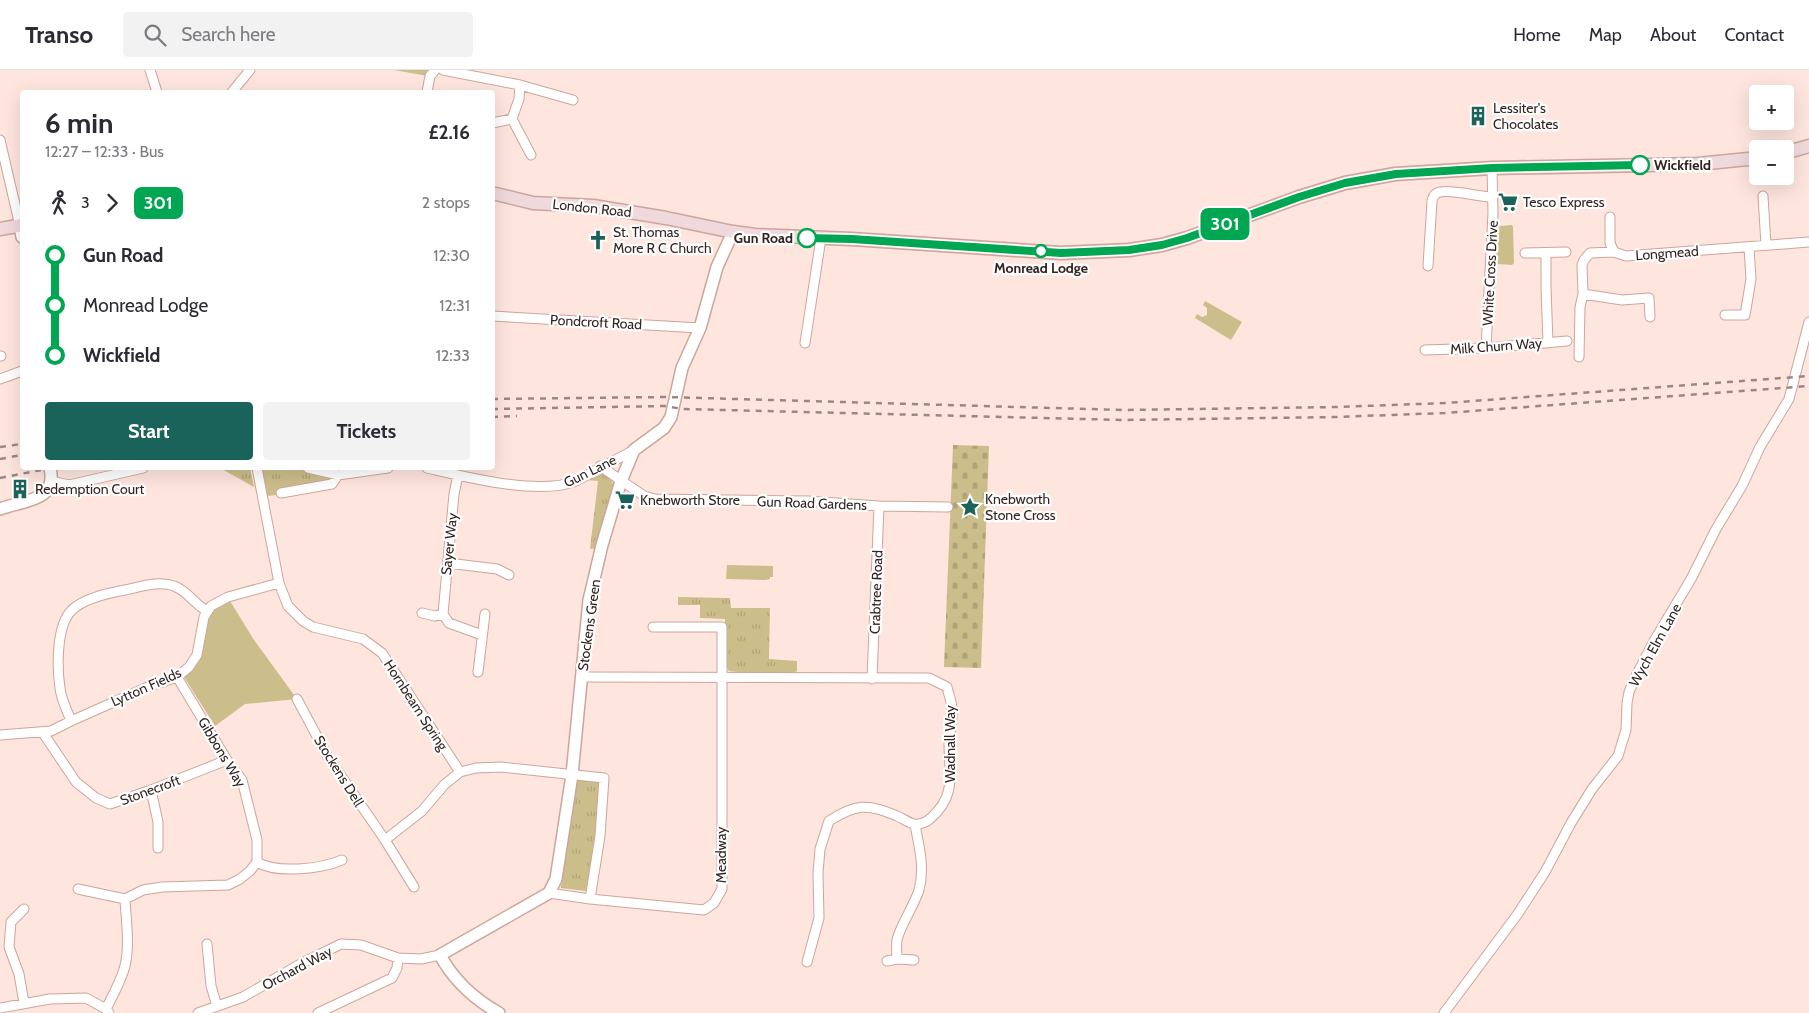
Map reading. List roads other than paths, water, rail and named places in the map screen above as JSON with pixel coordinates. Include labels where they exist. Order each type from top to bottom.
[{"type":"main road","points":[[1794,150],[1809,146]]},
{"type":"main road","name":"London Road","points":[[495,194],[534,202],[593,206],[656,216],[755,235],[1061,253],[1129,250],[1162,245],[1187,238],[1266,208],[1345,183],[1396,174],[1492,168],[1698,164],[1749,159]]},
{"type":"main road","points":[[0,229],[20,230]]},
{"type":"street","points":[[150,70],[156,90]]},
{"type":"street","points":[[234,90],[250,70]]},
{"type":"street","points":[[427,90],[430,76],[435,70]]},
{"type":"street","points":[[443,70],[520,86],[573,100]]},
{"type":"street","points":[[520,86],[519,99],[512,119],[531,155]]},
{"type":"street","points":[[495,122],[512,119]]},
{"type":"street","points":[[0,140],[20,222]]},
{"type":"street","name":"White Cross Drive","points":[[1486,348],[1493,197],[1492,168]]},
{"type":"street","points":[[1428,266],[1432,201],[1436,194],[1450,192],[1479,197],[1493,197]]},
{"type":"street","points":[[1764,196],[1766,245]]},
{"type":"street","points":[[1610,217],[1610,243],[1614,252]]},
{"type":"street","points":[[634,450],[664,428],[671,417],[682,368],[700,328],[717,267],[733,232]]},
{"type":"street","points":[[805,344],[821,238]]},
{"type":"street","name":"Longmead","points":[[1583,294],[1582,265],[1587,257],[1594,252],[1614,252],[1626,256],[1809,242]]},
{"type":"street","points":[[1725,315],[1745,315],[1751,280],[1749,247]]},
{"type":"street","points":[[1525,253],[1566,252]]},
{"type":"street","points":[[1546,253],[1548,343]]},
{"type":"street","points":[[1579,357],[1580,307],[1583,294],[1622,300],[1649,298],[1650,317]]},
{"type":"street","name":"Pondcroft Road","points":[[495,316],[700,328]]},
{"type":"street","name":"Wych Elm Lane","points":[[1444,1013],[1517,915],[1546,872],[1571,823],[1592,789],[1618,756],[1626,730],[1628,698],[1636,676],[1654,641],[1691,580],[1716,528],[1742,486],[1760,447],[1789,399],[1809,322]]},
{"type":"street","name":"Milk Churn Way","points":[[1425,350],[1567,342]]},
{"type":"street","points":[[0,380],[20,372]]},
{"type":"street","name":"Gun Lane","points":[[436,470],[504,483],[550,487],[571,483],[600,466],[634,450]]},
{"type":"street","name":"Stockens Green","points":[[549,893],[556,879],[572,775],[589,600],[602,545],[621,481],[634,450]]},
{"type":"street","name":"Gun Road Gardens","points":[[600,466],[644,496],[655,498],[948,507]]},
{"type":"street","points":[[0,509],[38,498],[45,494],[51,481],[50,470]]},
{"type":"street","points":[[51,481],[69,486],[135,470]]},
{"type":"street","name":"Hornbeam Spring","points":[[257,470],[279,583],[288,606],[303,621],[324,630],[363,639],[382,653],[460,772]]},
{"type":"street","points":[[317,470],[338,475],[374,470]]},
{"type":"street","points":[[281,493],[332,484],[338,475]]},
{"type":"street","name":"Sayer Way","points":[[443,614],[454,494],[458,475]]},
{"type":"street","name":"Crabtree Road","points":[[872,679],[879,506]]},
{"type":"street","points":[[448,564],[497,569],[508,575]]},
{"type":"street","points":[[70,720],[60,688],[58,665],[64,626],[72,610],[84,602],[113,592],[165,584],[183,590],[207,612],[214,603],[228,596],[279,583]]},
{"type":"street","name":"Lytton Fields","points":[[0,735],[51,732],[70,720],[177,676],[189,667],[197,655],[203,622],[207,612]]},
{"type":"street","points":[[422,613],[435,616],[443,614],[449,623],[482,635]]},
{"type":"street","points":[[478,672],[485,614]]},
{"type":"street","name":"Meadway","points":[[549,893],[690,910],[704,910],[714,903],[722,889],[722,627],[653,626]]},
{"type":"street","name":"Gibbons Way","points":[[177,676],[227,760],[242,780],[256,840],[257,862]]},
{"type":"street","name":"Wadnall Way","points":[[582,677],[929,678],[946,687],[952,708],[949,742],[952,772],[951,786],[947,798],[938,812],[926,822],[915,825]]},
{"type":"street","name":"Stockens Dell","points":[[297,699],[328,757],[385,840],[414,887]]},
{"type":"street","name":"Stonecroft","points":[[43,733],[76,782],[96,798],[110,804],[227,760]]},
{"type":"street","points":[[385,840],[422,811],[444,785],[460,772],[486,767],[604,778],[600,836],[590,899]]},
{"type":"street","points":[[151,790],[158,822],[158,848]]},
{"type":"street","points":[[807,962],[819,918],[818,873],[820,849],[829,821],[850,808],[866,806],[881,810],[915,825],[922,862],[921,876],[919,890],[897,939],[897,959]]},
{"type":"street","points":[[78,889],[125,899],[143,890],[162,887],[228,885],[240,879],[257,862],[270,867],[309,868],[342,860]]},
{"type":"street","points":[[499,1013],[486,1006],[465,989],[447,968],[440,955],[549,893]]},
{"type":"street","points":[[0,1008],[50,999],[86,998],[107,1011],[126,964],[125,899]]},
{"type":"street","points":[[24,910],[11,922],[9,947],[19,974],[24,1003]]},
{"type":"street","points":[[207,944],[211,986],[217,1006]]},
{"type":"street","name":"Orchard Way","points":[[198,1013],[242,997],[304,962],[341,944],[361,944],[398,958],[435,958],[440,955]]},
{"type":"street","points":[[318,1013],[392,978],[397,968],[398,958]]},
{"type":"street","points":[[887,961],[897,959],[914,960]]},
{"type":"railway","points":[[495,399],[666,397],[1123,410],[1336,407],[1446,403],[1809,376]]},
{"type":"railway","points":[[495,409],[665,406],[683,409],[1123,420],[1336,417],[1445,413],[1809,386]]},
{"type":"railway","points":[[495,417],[517,416]]},
{"type":"railway","points":[[0,447],[20,444]]},
{"type":"railway","points":[[0,459],[20,455]]},
{"type":"railway","points":[[0,478],[41,470]]},
{"type":"place","name":"Lessiter's Chocolates","points":[[1478,116]]},
{"type":"place","name":"Wickfield","points":[[1640,165]]},
{"type":"place","name":"Tesco Express","points":[[1508,202]]},
{"type":"place","name":"Gun Road","points":[[807,238]]},
{"type":"place","name":"St. Thomas More R C Church","points":[[598,240]]},
{"type":"place","name":"Monread Lodge","points":[[1041,251]]},
{"type":"place","name":"Redemption Court","points":[[20,489]]},
{"type":"place","name":"Knebworth Store","points":[[625,500]]},
{"type":"place","name":"Knebworth Stone Cross","points":[[970,507]]}]
